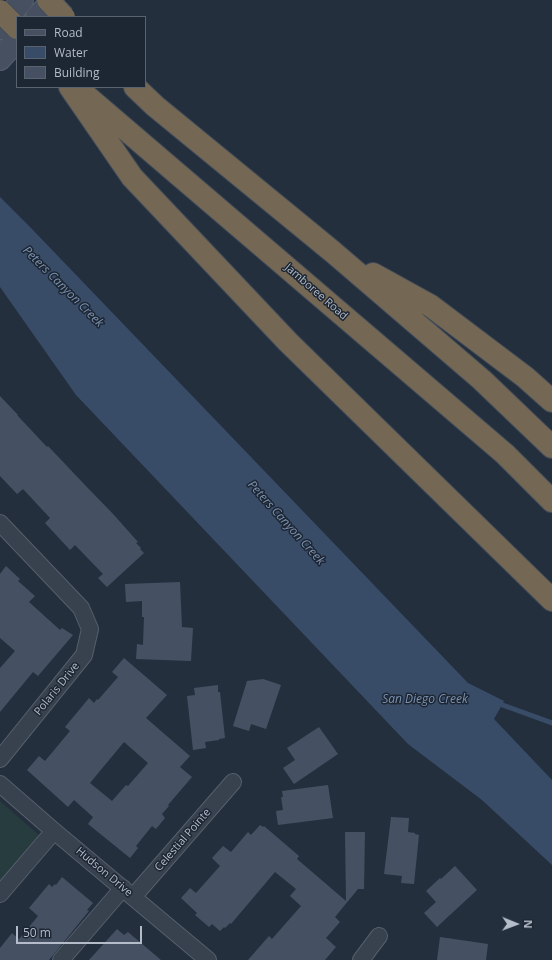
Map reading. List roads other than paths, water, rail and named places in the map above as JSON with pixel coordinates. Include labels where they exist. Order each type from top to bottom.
[{"type":"highway","points":[[48,0],[63,16]]},
{"type":"highway","points":[[0,11],[16,27]]},
{"type":"highway","points":[[71,88],[132,177],[143,189],[288,342],[552,600]]},
{"type":"highway","name":"Jamboree Road","points":[[77,88],[505,454],[552,501]]},
{"type":"highway","points":[[136,88],[155,106],[333,252],[482,380],[552,446]]},
{"type":"highway","points":[[333,252],[431,306],[525,377],[552,401]]},
{"type":"street","points":[[0,28],[22,0]]},
{"type":"street","points":[[38,16],[53,0]]},
{"type":"street","points":[[0,58],[16,41]]},
{"type":"street","name":"Polaris Drive","points":[[0,523],[81,608],[90,629],[84,655],[0,759]]},
{"type":"street","name":"Celestial Pointe","points":[[62,960],[233,782]]},
{"type":"street","name":"Hudson Drive","points":[[0,784],[208,960]]},
{"type":"street","points":[[0,894],[54,831]]},
{"type":"street","points":[[361,960],[379,936]]},
{"type":"water","name":"San Diego Creek","points":[[0,197],[468,683],[504,701],[494,719],[552,780],[552,865],[482,800],[408,744],[76,395],[0,287]]},
{"type":"waterway","points":[[497,703],[552,723]]},
{"type":"water label","name":"Peters Canyon Creek","points":[[63,287]]},
{"type":"water label","name":"Peters Canyon Creek","points":[[286,523]]}]
